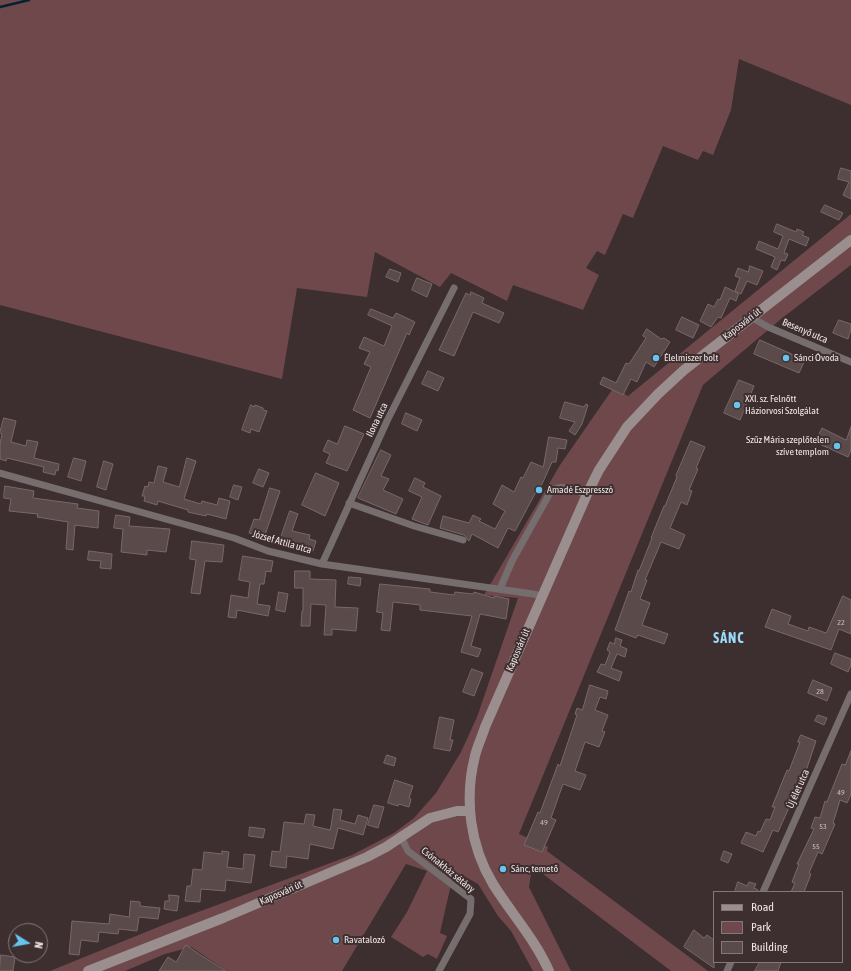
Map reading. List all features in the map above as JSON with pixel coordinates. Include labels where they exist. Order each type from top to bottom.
[{"type":"main road","name":"Kaposvári út","points":[[549,971],[530,938],[492,883],[484,866],[474,837],[470,811],[470,787],[475,755],[485,727],[587,495],[610,453],[627,427],[647,404],[684,370],[851,240]]},
{"type":"main road","name":"Kaposvári út","points":[[88,971],[223,918],[367,857],[423,822],[436,816],[456,811],[470,811]]},
{"type":"street","name":"Ilona utca","points":[[322,564],[387,421],[454,288]]},
{"type":"street","name":"Besenyő utca","points":[[751,317],[768,327],[851,362]]},
{"type":"street","name":"József Attila utca","points":[[0,473],[234,538],[268,551],[322,564],[542,596]]},
{"type":"street","points":[[500,589],[512,561],[551,492],[559,487],[565,487],[587,495]]},
{"type":"street","points":[[349,503],[414,526],[463,540]]},
{"type":"street","name":"Új élet utca","points":[[763,891],[851,694]]},
{"type":"street","name":"Csónakház sétány","points":[[401,837],[408,851],[471,899],[470,914],[439,971]]},
{"type":"green space","points":[[0,0],[851,0],[851,105],[739,59],[731,110],[713,155],[703,151],[698,160],[663,146],[633,218],[623,214],[605,255],[597,251],[586,268],[599,275],[583,310],[513,285],[507,301],[451,273],[440,287],[375,252],[367,297],[297,288],[282,379],[0,305]]},
{"type":"green space","points":[[851,214],[851,265],[781,319],[703,385],[519,834],[548,847],[547,851],[708,971],[671,971],[535,868],[531,874],[529,887],[571,971],[533,971],[511,931],[498,916],[478,884],[462,875],[452,880],[440,933],[447,936],[437,959],[428,954],[423,957],[391,937],[407,912],[427,871],[406,864],[342,971],[227,971],[191,947],[165,954],[125,971],[50,971],[163,925],[352,855],[394,833],[414,818],[436,793],[461,752],[477,717],[518,598],[484,595],[560,465],[614,387],[628,396]]},
{"type":"building","points":[[841,168],[851,171],[851,199],[843,195],[849,182],[838,179]]},
{"type":"building","points":[[825,205],[843,213],[839,220],[821,212]]},
{"type":"building","points":[[777,224],[796,232],[797,229],[804,232],[802,235],[809,238],[806,246],[789,239],[784,253],[788,254],[785,261],[781,260],[777,270],[771,267],[775,257],[756,249],[759,241],[778,249],[783,236],[774,232]]},
{"type":"building","points":[[750,266],[763,271],[757,285],[747,281],[741,294],[739,293],[736,301],[730,298],[721,318],[718,317],[711,327],[700,321],[708,304],[714,307],[718,299],[720,300],[725,287],[738,293],[735,291],[740,278],[735,276],[738,268],[748,272]]},
{"type":"building","points":[[390,269],[401,273],[398,282],[386,277]]},
{"type":"building","points":[[417,278],[432,284],[427,297],[412,290]]},
{"type":"building","points":[[471,292],[484,298],[482,303],[504,313],[499,323],[473,312],[454,356],[439,350],[466,293],[470,295]]},
{"type":"building","points":[[371,309],[393,318],[396,313],[415,322],[409,335],[407,333],[370,418],[353,410],[371,367],[364,364],[370,352],[359,348],[364,337],[384,346],[392,326],[368,315]]},
{"type":"building","points":[[682,317],[699,325],[693,338],[676,330]]},
{"type":"building","points":[[839,320],[851,324],[848,339],[833,333]]},
{"type":"building","points":[[647,329],[661,339],[664,338],[670,342],[654,367],[646,362],[637,382],[631,379],[623,395],[600,384],[603,377],[616,383],[626,363],[629,364],[646,338],[643,336]]},
{"type":"building","points":[[760,340],[805,360],[799,373],[754,354]]},
{"type":"building","points":[[428,371],[444,378],[438,391],[422,384]]},
{"type":"building","name":"XXI. sz. Felnőtt Háziorvosi Szolgálat","points":[[739,380],[754,386],[740,420],[724,413]]},
{"type":"building","points":[[565,402],[584,407],[586,404],[588,405],[582,424],[575,435],[569,431],[575,422],[560,418]]},
{"type":"building","points":[[251,405],[254,407],[255,405],[263,408],[263,410],[267,411],[259,432],[251,429],[250,433],[242,430]]},
{"type":"building","points":[[406,413],[422,420],[417,431],[402,424]]},
{"type":"building","points":[[4,418],[16,421],[11,442],[26,446],[27,440],[38,442],[34,458],[59,464],[58,471],[56,470],[55,475],[43,472],[44,467],[7,458],[6,461],[0,459],[2,434],[0,433]]},
{"type":"building","points":[[345,426],[364,434],[347,471],[326,463],[330,454],[323,451],[328,440],[337,444]]},
{"type":"building","name":"Szűz Mária szeplőtelen szíve templom","points":[[851,427],[851,450],[848,457],[815,442],[822,428],[846,440]]},
{"type":"building","points":[[549,437],[567,440],[565,449],[558,448],[556,462],[552,462],[543,482],[515,531],[508,528],[498,548],[472,534],[469,541],[464,535],[440,528],[443,516],[469,523],[473,515],[481,519],[479,521],[495,529],[505,511],[493,504],[502,485],[514,492],[521,477],[523,478],[531,462],[543,467]]},
{"type":"building","points":[[691,441],[705,447],[689,490],[692,491],[687,505],[681,502],[670,528],[685,535],[679,549],[661,542],[645,580],[647,580],[640,599],[650,603],[642,625],[668,634],[664,644],[638,635],[636,638],[615,630],[629,591],[631,592],[638,570],[639,571]]},
{"type":"building","points":[[381,450],[391,455],[381,476],[389,479],[383,490],[403,499],[396,514],[358,498]]},
{"type":"building","points":[[74,458],[86,461],[81,481],[68,477]]},
{"type":"building","points":[[187,458],[196,461],[184,499],[201,504],[202,501],[217,505],[219,498],[230,501],[226,519],[207,514],[206,516],[188,512],[188,510],[158,501],[157,505],[144,501],[145,496],[142,496],[145,486],[148,487],[149,482],[154,483],[158,466],[167,468],[163,482],[179,487]]},
{"type":"building","points":[[104,461],[113,464],[106,490],[97,487]]},
{"type":"building","points":[[259,469],[269,473],[263,487],[253,483]]},
{"type":"building","points":[[316,473],[339,483],[325,516],[302,505]]},
{"type":"building","points":[[415,478],[425,483],[423,487],[441,496],[428,525],[412,519],[422,497],[409,491]]},
{"type":"building","points":[[234,485],[242,487],[238,500],[230,497]]},
{"type":"building","points":[[5,486],[34,491],[33,498],[78,504],[77,508],[99,511],[98,528],[75,525],[73,550],[66,549],[68,522],[37,517],[38,514],[9,511],[11,499],[4,498]]},
{"type":"building","points":[[270,488],[280,491],[264,538],[249,533],[254,519],[259,520]]},
{"type":"building","points":[[290,511],[298,514],[292,531],[310,535],[309,539],[316,541],[313,551],[279,543]]},
{"type":"building","points":[[116,515],[130,517],[129,526],[170,529],[166,552],[147,550],[147,555],[121,552],[123,529],[114,528]]},
{"type":"building","points":[[192,541],[224,545],[222,562],[205,561],[200,594],[191,593],[196,560],[190,559]]},
{"type":"building","points":[[89,551],[112,554],[111,569],[100,568],[101,561],[88,560]]},
{"type":"building","points":[[243,556],[273,561],[271,572],[266,571],[264,584],[260,584],[257,604],[270,606],[268,616],[237,610],[236,618],[228,617],[231,595],[248,598],[250,582],[239,580]]},
{"type":"building","points":[[295,571],[310,571],[310,579],[336,580],[335,607],[358,608],[356,631],[332,629],[332,635],[324,635],[326,605],[311,604],[310,626],[301,626],[303,611],[303,588],[295,588]]},
{"type":"building","points":[[349,577],[361,578],[360,586],[348,584]]},
{"type":"building","points":[[380,584],[430,589],[430,592],[454,595],[455,592],[473,594],[474,592],[494,598],[494,596],[509,599],[506,619],[480,614],[471,646],[481,649],[478,657],[461,652],[472,616],[420,610],[420,605],[393,602],[390,631],[381,630],[383,613],[377,612]]},
{"type":"building","points":[[279,592],[288,594],[285,612],[276,610]]},
{"type":"building","points":[[843,596],[851,600],[851,634],[839,629],[831,650],[765,627],[772,609],[791,616],[788,624],[808,631],[809,627],[826,633]]},
{"type":"building","points":[[616,638],[622,640],[620,646],[627,649],[625,657],[617,654],[611,668],[622,672],[619,681],[597,672],[601,664],[605,665],[610,652],[607,650],[610,642],[614,644]]},
{"type":"building","points":[[835,653],[851,659],[851,665],[848,672],[831,664]]},
{"type":"building","points":[[472,669],[483,673],[474,696],[463,692]]},
{"type":"building","points":[[813,680],[832,688],[827,701],[808,693]]},
{"type":"building","points":[[590,685],[608,691],[606,699],[600,697],[595,710],[608,715],[602,731],[605,732],[599,747],[585,742],[575,771],[586,775],[580,790],[563,784],[551,818],[556,820],[542,852],[524,845],[538,812],[540,813],[558,764],[560,766],[577,715],[575,714],[577,708],[582,710]]},
{"type":"building","points":[[818,715],[827,718],[824,725],[815,721]]},
{"type":"building","points":[[440,717],[454,720],[450,740],[453,740],[450,751],[434,748]]},
{"type":"building","points":[[801,735],[816,741],[807,768],[778,832],[773,830],[763,852],[741,843],[746,832],[756,836],[758,831],[760,832],[766,819],[770,820],[775,807],[772,807],[787,770],[789,771],[800,742],[798,742]]},
{"type":"building","points":[[851,751],[851,794],[847,803],[840,800],[833,823],[835,824],[822,854],[818,852],[809,873],[811,874],[804,891],[791,891],[795,883],[792,882],[799,864],[797,864],[814,829],[811,828],[815,817],[820,818],[825,801],[827,802],[842,764],[845,765]]},
{"type":"building","points":[[387,755],[396,758],[394,766],[384,763]]},
{"type":"building","points":[[395,780],[413,786],[409,798],[411,799],[409,807],[388,803]]},
{"type":"building","points":[[374,805],[384,807],[378,828],[368,825]]},
{"type":"building","points":[[334,809],[342,810],[340,820],[355,824],[358,815],[368,818],[363,835],[338,828],[333,849],[310,844],[308,859],[287,856],[286,868],[270,866],[272,851],[280,852],[284,822],[304,824],[306,814],[315,815],[313,826],[330,830]]},
{"type":"building","points":[[250,827],[265,829],[263,838],[249,836]]},
{"type":"building","points":[[222,851],[229,852],[227,867],[243,869],[244,854],[255,855],[251,883],[226,880],[225,891],[201,889],[200,902],[185,901],[187,886],[191,886],[193,869],[202,870],[204,852],[222,854]]},
{"type":"building","points":[[724,851],[732,854],[728,863],[721,860]]},
{"type":"building","points":[[738,882],[747,886],[749,882],[756,884],[754,888],[758,890],[758,891],[735,891]]},
{"type":"building","points":[[169,895],[179,896],[177,911],[164,909],[165,901],[169,901]]},
{"type":"building","points":[[131,901],[140,902],[140,906],[160,908],[158,919],[139,917],[137,931],[119,929],[118,934],[99,932],[98,942],[81,940],[79,955],[69,954],[72,921],[109,924],[110,914],[129,917]]},
{"type":"building","points":[[694,930],[704,938],[707,935],[713,939],[714,968],[684,947]]},
{"type":"building","name":"Ravatalozó","points":[[335,934],[342,939],[337,946],[330,942]]},
{"type":"building","points":[[186,945],[226,971],[159,971],[168,957],[176,962]]},
{"type":"building","points":[[1,955],[8,956],[8,963],[14,963],[13,971],[0,971]]},
{"type":"building","points":[[759,963],[781,963],[778,971],[755,971]]},
{"type":"waterway","points":[[0,7],[29,0]]},
{"type":"place","name":"Élelmiszer bolt","points":[[656,358]]},
{"type":"place","name":"Sánci Óvoda","points":[[786,358]]},
{"type":"place","name":"XXI. sz. Felnőtt Háziorvosi Szolgálat","points":[[737,405]]},
{"type":"place","name":"Szűz Mária szeplőtelen szíve templom","points":[[837,446]]},
{"type":"place","name":"Amadé Eszpresszó","points":[[539,490]]},
{"type":"place","name":"Sánc, temető","points":[[503,869]]},
{"type":"place","name":"Ravatalozó","points":[[336,940]]},
{"type":"district","name":"SÁNC","points":[[729,639]]}]
